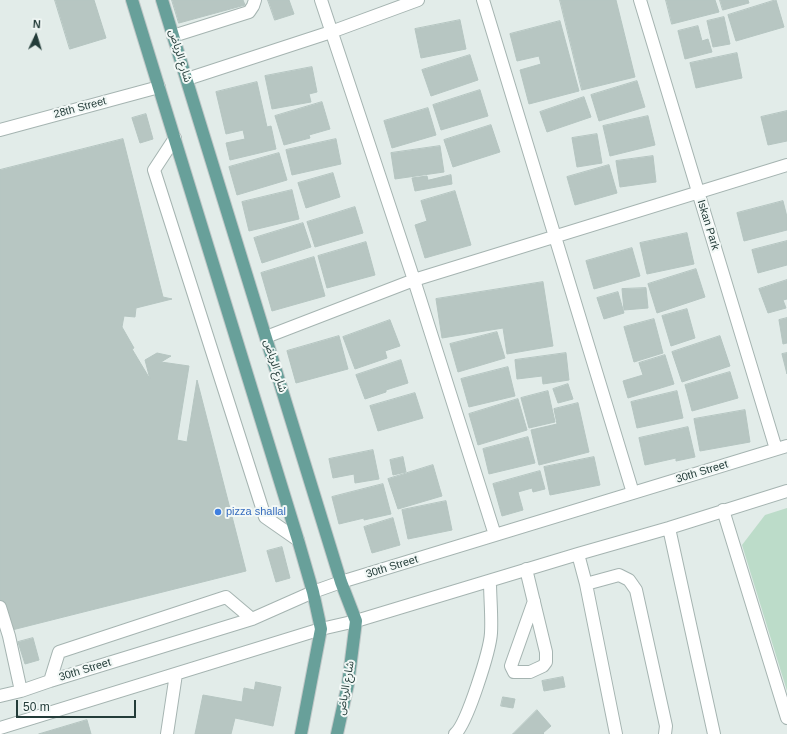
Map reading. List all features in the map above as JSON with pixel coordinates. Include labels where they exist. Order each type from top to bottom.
[{"type":"main road","points":[[132,0],[160,86],[313,592],[321,629],[301,734]]},
{"type":"main road","name":"شارع الرياض","points":[[162,0],[341,582],[356,621],[348,684],[337,734]]},
{"type":"street","points":[[173,36],[249,12],[253,6],[254,0]]},
{"type":"street","points":[[321,0],[414,280],[495,535]]},
{"type":"street","points":[[187,79],[331,32],[418,0]]},
{"type":"street","points":[[483,0],[633,493]]},
{"type":"street","name":"Iskan Park","points":[[640,0],[698,193],[782,448]]},
{"type":"street","name":"28th Street","points":[[0,130],[160,86]]},
{"type":"street","points":[[175,138],[154,170],[265,517],[298,540]]},
{"type":"street","points":[[266,338],[414,280],[787,165]]},
{"type":"street","name":"30th Street","points":[[0,696],[21,691],[50,680],[252,618],[313,592],[341,582],[782,448]]},
{"type":"street","points":[[0,728],[321,629],[356,621],[526,569],[669,528],[787,491]]},
{"type":"street","points":[[723,510],[787,718]]},
{"type":"street","points":[[669,528],[714,734]]},
{"type":"street","points":[[578,554],[586,584],[616,734]]},
{"type":"street","points":[[526,569],[534,601],[546,652],[546,662],[543,666],[530,672],[514,672],[511,666],[534,601]]},
{"type":"street","points":[[586,584],[619,575],[629,580],[636,590],[666,726],[666,734]]},
{"type":"street","points":[[455,734],[465,720],[491,634],[490,581]]},
{"type":"street","points":[[50,680],[59,652],[226,597],[252,618]]},
{"type":"street","points":[[0,607],[4,637],[21,691]]},
{"type":"street","points":[[167,734],[176,674]]},
{"type":"green space","points":[[787,508],[787,691],[742,545],[765,515]]},
{"type":"building","points":[[55,0],[94,0],[106,38],[70,49]]},
{"type":"building","points":[[172,0],[243,0],[245,5],[179,23]]},
{"type":"building","points":[[268,0],[289,0],[294,14],[275,20]]},
{"type":"building","points":[[560,0],[616,0],[635,77],[582,90]]},
{"type":"building","points":[[666,0],[715,0],[719,12],[672,24]]},
{"type":"building","points":[[720,0],[748,0],[749,3],[723,10]]},
{"type":"building","points":[[776,0],[784,27],[736,41],[728,15]]},
{"type":"building","points":[[724,17],[730,44],[713,47],[707,21]]},
{"type":"building","points":[[460,20],[466,49],[421,58],[415,29]]},
{"type":"building","points":[[560,21],[579,91],[529,104],[520,70],[541,64],[539,56],[517,61],[510,34]]},
{"type":"building","points":[[698,26],[702,41],[708,39],[712,52],[685,59],[678,31]]},
{"type":"building","points":[[737,53],[742,78],[696,88],[690,63]]},
{"type":"building","points":[[470,55],[478,80],[431,96],[422,70]]},
{"type":"building","points":[[312,67],[317,92],[309,94],[311,102],[272,109],[265,76]]},
{"type":"building","points":[[637,81],[645,107],[599,121],[591,95]]},
{"type":"building","points":[[257,82],[267,127],[271,126],[276,149],[230,160],[226,143],[245,139],[243,130],[226,134],[216,92]]},
{"type":"building","points":[[480,90],[488,116],[441,130],[433,105]]},
{"type":"building","points":[[584,97],[591,117],[547,132],[540,112]]},
{"type":"building","points":[[322,102],[330,129],[309,135],[310,138],[284,145],[275,116]]},
{"type":"building","points":[[428,108],[436,135],[392,148],[384,121]]},
{"type":"building","points":[[787,111],[787,141],[768,145],[761,117]]},
{"type":"building","points":[[146,114],[153,139],[140,143],[132,118]]},
{"type":"building","points":[[648,116],[655,145],[610,156],[603,126]]},
{"type":"building","points":[[491,125],[500,152],[453,167],[444,140]]},
{"type":"building","points":[[597,134],[602,163],[577,167],[572,138]]},
{"type":"building","points":[[123,139],[163,297],[172,299],[136,308],[135,317],[124,316],[122,327],[134,348],[132,349],[150,379],[145,360],[157,353],[171,356],[161,362],[189,366],[177,440],[187,442],[197,380],[246,571],[8,631],[0,601],[0,170]]},
{"type":"building","points":[[336,139],[341,164],[292,175],[286,150]]},
{"type":"building","points":[[440,146],[444,172],[395,179],[391,153]]},
{"type":"building","points":[[279,153],[287,180],[237,195],[229,167]]},
{"type":"building","points":[[653,156],[656,182],[620,187],[616,161]]},
{"type":"building","points":[[609,165],[617,193],[575,205],[567,177]]},
{"type":"building","points":[[333,173],[340,197],[306,208],[298,183]]},
{"type":"building","points":[[451,175],[452,184],[415,191],[412,178],[427,176],[428,180]]},
{"type":"building","points":[[292,190],[299,219],[249,231],[242,202]]},
{"type":"building","points":[[455,191],[471,245],[425,258],[415,225],[427,221],[421,201]]},
{"type":"building","points":[[783,201],[787,217],[787,230],[744,241],[737,213]]},
{"type":"building","points":[[355,207],[363,233],[315,247],[307,222]]},
{"type":"building","points":[[303,223],[311,247],[262,263],[254,238]]},
{"type":"building","points":[[687,233],[694,264],[647,274],[640,243]]},
{"type":"building","points":[[787,241],[787,265],[758,273],[752,250]]},
{"type":"building","points":[[366,242],[375,275],[327,288],[318,256]]},
{"type":"building","points":[[632,248],[640,276],[594,289],[586,261]]},
{"type":"building","points":[[314,257],[325,296],[272,311],[261,273]]},
{"type":"building","points":[[696,269],[705,297],[657,313],[648,284]]},
{"type":"building","points":[[787,280],[787,299],[783,300],[786,308],[768,313],[759,289]]},
{"type":"building","points":[[543,282],[553,346],[507,354],[503,328],[442,338],[436,299]]},
{"type":"building","points":[[646,288],[648,308],[624,310],[622,289]]},
{"type":"building","points":[[618,292],[624,313],[604,319],[597,298]]},
{"type":"building","points":[[687,309],[695,338],[671,346],[662,316]]},
{"type":"building","points":[[787,318],[787,343],[783,344],[779,320]]},
{"type":"building","points":[[654,319],[663,353],[634,362],[624,327]]},
{"type":"building","points":[[390,320],[400,346],[385,351],[387,358],[355,369],[343,337]]},
{"type":"building","points":[[497,332],[505,358],[458,372],[450,344]]},
{"type":"building","points":[[339,336],[348,369],[296,383],[287,351]]},
{"type":"building","points":[[720,336],[730,366],[682,382],[672,352]]},
{"type":"building","points":[[566,353],[569,380],[543,384],[542,376],[517,379],[515,360]]},
{"type":"building","points":[[787,353],[787,374],[782,354]]},
{"type":"building","points":[[665,355],[674,384],[628,398],[623,381],[643,375],[639,363]]},
{"type":"building","points":[[401,360],[408,383],[365,399],[356,375]]},
{"type":"building","points":[[508,367],[515,396],[469,407],[461,379]]},
{"type":"building","points":[[730,372],[738,398],[692,411],[685,385]]},
{"type":"building","points":[[568,384],[573,399],[558,403],[553,389]]},
{"type":"building","points":[[548,391],[555,422],[529,428],[521,398]]},
{"type":"building","points":[[677,391],[683,418],[637,428],[631,402]]},
{"type":"building","points":[[415,393],[423,418],[378,431],[370,406]]},
{"type":"building","points":[[518,399],[527,430],[478,445],[469,414]]},
{"type":"building","points":[[578,403],[589,452],[539,465],[531,430],[557,424],[554,409]]},
{"type":"building","points":[[745,410],[750,442],[700,451],[694,419]]},
{"type":"building","points":[[688,427],[695,457],[676,461],[676,458],[645,465],[639,438]]},
{"type":"building","points":[[528,437],[535,463],[489,474],[483,449]]},
{"type":"building","points":[[373,450],[379,479],[355,483],[354,474],[333,478],[329,459]]},
{"type":"building","points":[[403,457],[406,472],[393,475],[390,460]]},
{"type":"building","points":[[594,457],[600,485],[550,495],[544,467]]},
{"type":"building","points":[[433,465],[442,496],[398,509],[388,479]]},
{"type":"building","points":[[540,471],[545,489],[533,492],[532,488],[518,492],[523,510],[502,516],[493,484]]},
{"type":"building","points":[[383,484],[391,514],[339,524],[332,497]]},
{"type":"building","points":[[446,501],[452,530],[408,539],[402,510]]},
{"type":"building","points":[[393,518],[400,545],[372,553],[364,527]]},
{"type":"building","points":[[282,547],[290,578],[276,582],[267,551]]},
{"type":"building","points":[[33,638],[39,660],[25,664],[18,642]]},
{"type":"building","points":[[563,677],[565,687],[544,691],[542,681]]},
{"type":"building","points":[[256,682],[281,687],[273,726],[235,718],[231,734],[195,734],[203,695],[242,702],[244,688],[254,690]]},
{"type":"building","points":[[503,697],[515,699],[513,708],[501,706]]},
{"type":"building","points":[[537,710],[551,726],[543,733],[544,734],[513,734]]},
{"type":"building","points":[[87,720],[91,734],[39,734]]},
{"type":"place","name":"pizza shallal","points":[[218,512]]}]
